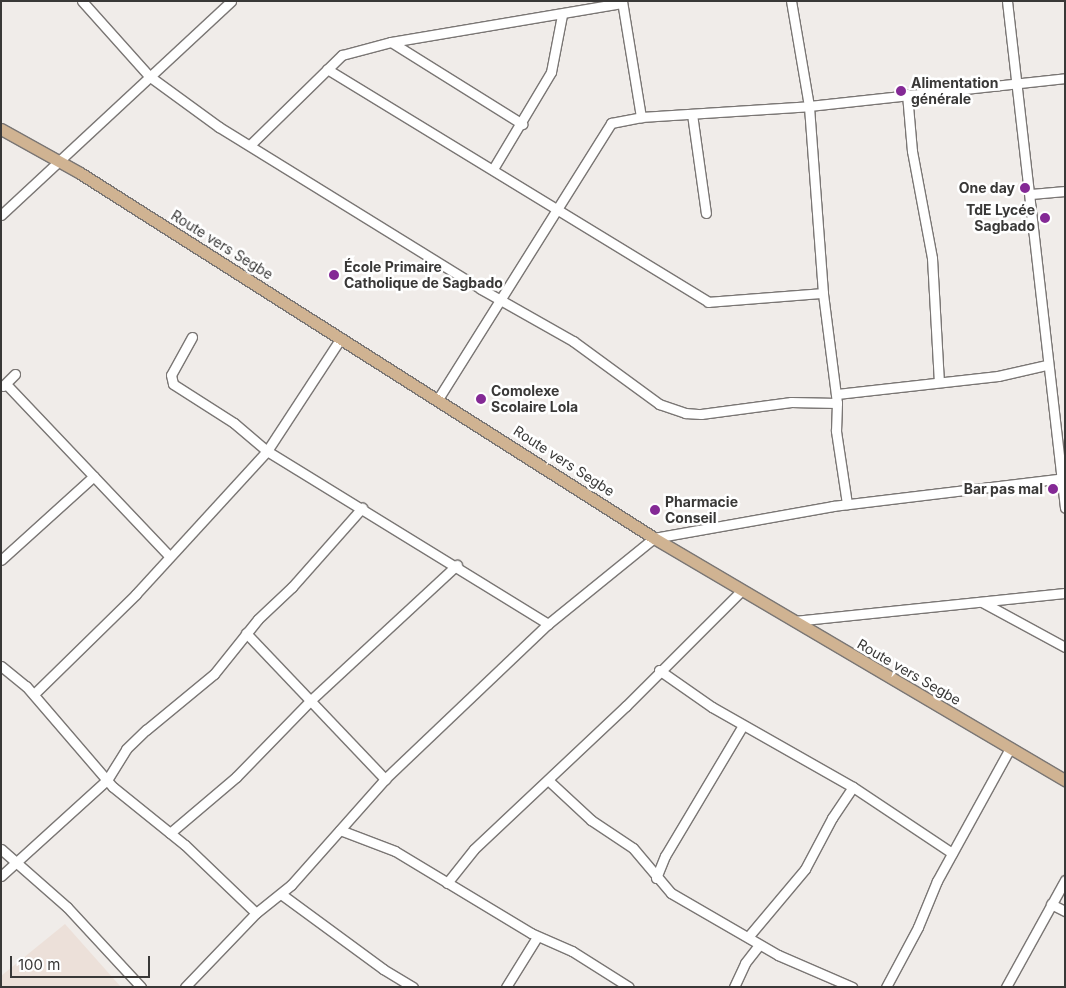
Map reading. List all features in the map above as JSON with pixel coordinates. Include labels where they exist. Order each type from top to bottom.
[{"type":"main road","name":"Route vers Segbe","points":[[1,129],[60,162],[438,398],[654,538],[741,591],[1065,780]]},
{"type":"street","points":[[82,1],[149,76],[219,127],[573,341],[668,408],[701,414],[791,402],[837,399],[938,382],[998,376],[1046,365]]},
{"type":"street","points":[[1,215],[231,1]]},
{"type":"street","points":[[791,1],[809,106],[823,293],[837,399],[836,431],[847,504]]},
{"type":"street","points":[[1007,1],[1031,194],[1046,365],[1055,405],[1065,508]]},
{"type":"street","points":[[250,145],[342,55],[391,42],[562,15],[622,2],[641,117]]},
{"type":"street","points":[[493,170],[552,72],[562,15]]},
{"type":"street","points":[[391,42],[522,124]]},
{"type":"street","points":[[328,69],[708,302],[823,293]]},
{"type":"street","points":[[438,398],[611,123],[641,117],[809,106],[1065,78]]},
{"type":"street","points":[[907,94],[913,157],[932,258],[938,382]]},
{"type":"street","points":[[692,114],[706,213]]},
{"type":"street","points":[[1031,194],[1065,191]]},
{"type":"street","points":[[192,336],[171,375],[171,381],[234,422],[267,451],[457,565],[548,624]]},
{"type":"street","points":[[34,694],[136,594],[267,451],[341,338]]},
{"type":"street","points":[[15,374],[4,386],[94,476],[169,556]]},
{"type":"street","points":[[1055,405],[1065,404]]},
{"type":"street","points":[[1,560],[94,476]]},
{"type":"street","points":[[185,987],[256,913],[281,894],[385,778],[548,624],[654,538],[847,504],[1063,478]]},
{"type":"street","points":[[1,876],[107,780],[126,749],[196,692],[246,633],[362,508]]},
{"type":"street","points":[[170,833],[236,777],[311,700],[457,565]]},
{"type":"street","points":[[447,883],[474,849],[548,780],[741,591]]},
{"type":"street","points":[[792,621],[1065,593]]},
{"type":"street","points":[[982,602],[1065,647]]},
{"type":"street","points":[[246,633],[385,778]]},
{"type":"street","points":[[1,666],[34,694],[107,780],[170,833],[256,913]]},
{"type":"street","points":[[659,670],[743,725],[853,787],[952,853]]},
{"type":"street","points":[[656,878],[665,856],[743,725]]},
{"type":"street","points":[[886,987],[952,853],[1010,748]]},
{"type":"street","points":[[548,780],[591,820],[633,848],[656,878],[671,892],[759,945],[852,987]]},
{"type":"street","points":[[748,937],[801,875],[853,787]]},
{"type":"street","points":[[340,830],[373,840],[537,937],[572,951],[629,987]]},
{"type":"street","points":[[1,849],[67,907],[140,987]]},
{"type":"street","points":[[1006,987],[1065,880]]},
{"type":"street","points":[[281,894],[383,969],[413,987]]},
{"type":"street","points":[[1051,904],[1065,912]]},
{"type":"street","points":[[506,987],[537,937]]},
{"type":"street","points":[[734,987],[746,963],[759,945]]},
{"type":"shaded area","points":[[65,924],[121,987],[1,987],[1,976]]},
{"type":"place","name":"Alimentation générale","points":[[901,91]]},
{"type":"place","name":"One day","points":[[1025,188]]},
{"type":"place","name":"TdE Lycée Sagbado","points":[[1045,218]]},
{"type":"place","name":"École Primaire Catholique de Sagbado","points":[[334,275]]},
{"type":"place","name":"Comolexe Scolaire Lola","points":[[481,399]]},
{"type":"place","name":"Bar pas mal","points":[[1053,489]]},
{"type":"place","name":"Pharmacie Conseil","points":[[655,510]]}]
